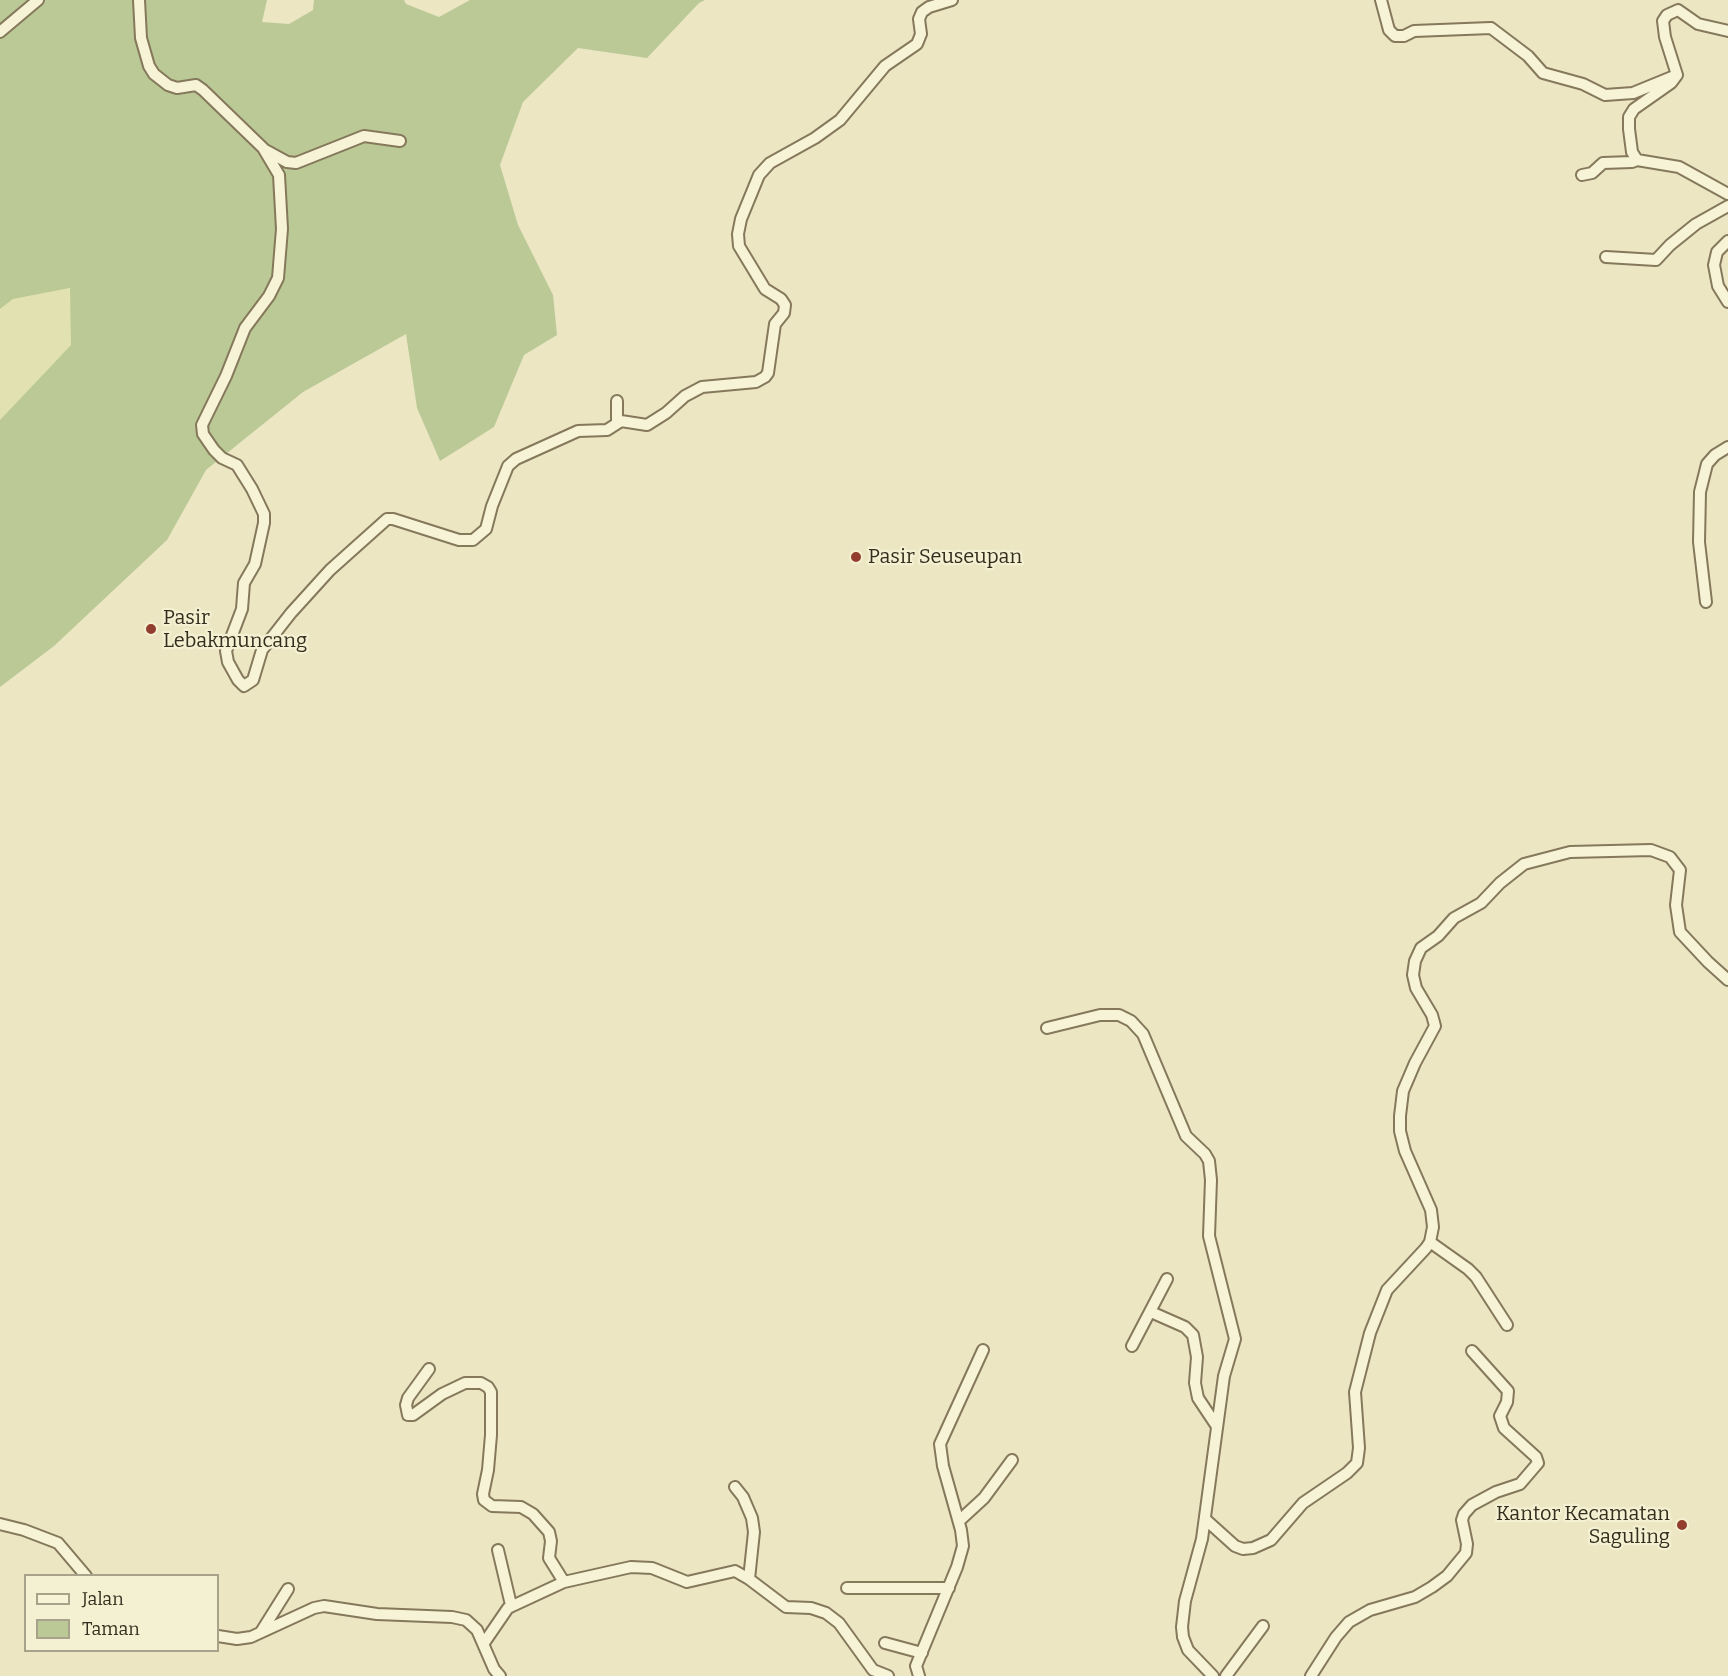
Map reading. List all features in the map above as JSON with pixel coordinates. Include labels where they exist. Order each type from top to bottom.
[{"type":"street","points":[[0,32],[38,0]]},
{"type":"street","points":[[139,0],[141,38],[149,66],[154,74],[168,85],[177,88],[193,85],[204,90],[263,148],[287,162],[296,164],[364,136],[400,141]]},
{"type":"street","points":[[263,148],[279,175],[282,229],[279,274],[269,296],[242,333],[226,376],[202,425],[203,434],[214,450],[222,458],[237,465],[264,514],[258,555],[253,570],[244,583],[242,609],[226,651],[228,662],[242,685],[248,685],[253,681],[262,650],[302,600],[330,570],[386,520],[393,519],[459,540],[473,540],[486,529],[492,506],[510,463],[528,452],[573,433],[607,430],[617,422],[647,425],[666,413],[685,396],[702,387],[756,382],[765,377],[768,373],[775,324],[784,313],[785,305],[782,299],[765,289],[739,246],[738,234],[741,219],[759,175],[770,163],[815,138],[840,120],[885,66],[917,44],[921,34],[919,19],[922,12],[929,7],[952,0]]},
{"type":"street","points":[[1381,0],[1389,30],[1395,36],[1404,36],[1414,31],[1491,28],[1528,56],[1543,73],[1583,84],[1605,95],[1620,96],[1633,93],[1677,75]]},
{"type":"street","points":[[1677,75],[1665,37],[1663,21],[1667,15],[1678,10],[1698,24],[1728,32]]},
{"type":"street","points":[[1637,160],[1629,138],[1630,115],[1647,99],[1671,83],[1677,75]]},
{"type":"street","points":[[1582,175],[1592,173],[1603,163],[1637,160],[1679,167],[1728,194]]},
{"type":"street","points":[[1606,257],[1656,260],[1696,224],[1728,210]]},
{"type":"street","points":[[1728,242],[1717,252],[1714,264],[1718,286],[1728,302]]},
{"type":"street","points":[[617,401],[617,422]]},
{"type":"street","points":[[1706,602],[1699,542],[1700,492],[1707,464],[1715,455],[1728,447]]},
{"type":"street","points":[[1204,1520],[1239,1548],[1253,1548],[1271,1540],[1309,1498],[1356,1465],[1359,1448],[1355,1392],[1370,1333],[1391,1283],[1430,1242],[1433,1227],[1431,1210],[1401,1140],[1400,1116],[1403,1091],[1415,1063],[1436,1026],[1415,984],[1413,975],[1415,961],[1422,948],[1438,936],[1454,918],[1481,903],[1500,883],[1524,864],[1570,852],[1651,850],[1670,857],[1680,870],[1676,905],[1680,932],[1728,980]]},
{"type":"street","points":[[1047,1028],[1100,1015],[1119,1015],[1131,1021],[1143,1034],[1186,1136],[1208,1158],[1211,1180],[1209,1236],[1235,1339],[1226,1367],[1199,1555],[1183,1614],[1182,1634],[1192,1655],[1213,1676]]},
{"type":"street","points":[[1430,1242],[1476,1277],[1507,1325]]},
{"type":"street","points":[[1132,1346],[1167,1279]]},
{"type":"street","points":[[1151,1312],[1185,1327],[1193,1335],[1197,1357],[1197,1395],[1216,1425]]},
{"type":"street","points":[[919,1676],[916,1668],[949,1588],[963,1546],[959,1521],[943,1466],[940,1444],[983,1350]]},
{"type":"street","points":[[1311,1676],[1336,1637],[1349,1622],[1370,1610],[1415,1597],[1447,1576],[1466,1553],[1467,1544],[1462,1520],[1465,1512],[1472,1505],[1496,1492],[1520,1484],[1538,1462],[1536,1456],[1504,1428],[1500,1416],[1508,1391],[1472,1351]]},
{"type":"street","points":[[429,1370],[408,1398],[406,1406],[408,1415],[413,1415],[441,1394],[465,1383],[481,1383],[489,1387],[491,1436],[484,1500],[489,1505],[521,1507],[533,1514],[549,1532],[549,1561],[564,1582]]},
{"type":"street","points":[[959,1521],[984,1498],[1012,1460]]},
{"type":"street","points":[[735,1487],[743,1497],[753,1518],[754,1532],[749,1579]]},
{"type":"street","points":[[0,1524],[58,1543],[85,1574]]},
{"type":"street","points":[[498,1550],[511,1605]]},
{"type":"street","points":[[484,1643],[501,1615],[511,1605],[564,1582],[636,1567],[652,1568],[687,1582],[732,1571],[749,1579],[786,1607],[816,1609],[833,1618],[851,1638],[873,1670],[888,1676]]},
{"type":"street","points":[[846,1588],[949,1588]]},
{"type":"street","points":[[261,1632],[288,1589]]},
{"type":"street","points":[[219,1636],[241,1639],[314,1608],[331,1606],[366,1612],[459,1618],[473,1625],[484,1643],[494,1669],[500,1676]]},
{"type":"street","points":[[1226,1676],[1263,1626]]},
{"type":"street","points":[[885,1643],[922,1653]]},
{"type":"green space","points":[[0,0],[267,0],[262,22],[289,24],[313,10],[314,0],[404,0],[406,4],[439,17],[470,0],[705,0],[699,3],[647,58],[578,48],[523,102],[500,165],[518,225],[553,295],[557,335],[524,355],[494,427],[440,461],[417,408],[406,334],[303,392],[206,470],[167,540],[54,646],[0,687],[0,420],[71,345],[70,288],[13,299],[0,309]]},
{"type":"green space","points":[[71,288],[71,345],[0,420],[0,309],[13,299]]},
{"type":"place","name":"Pasir Seuseupan","points":[[856,557]]},
{"type":"place","name":"Pasir Lebakmuncang","points":[[151,629]]},
{"type":"place","name":"Kantor Kecamatan Saguling","points":[[1682,1525]]}]
